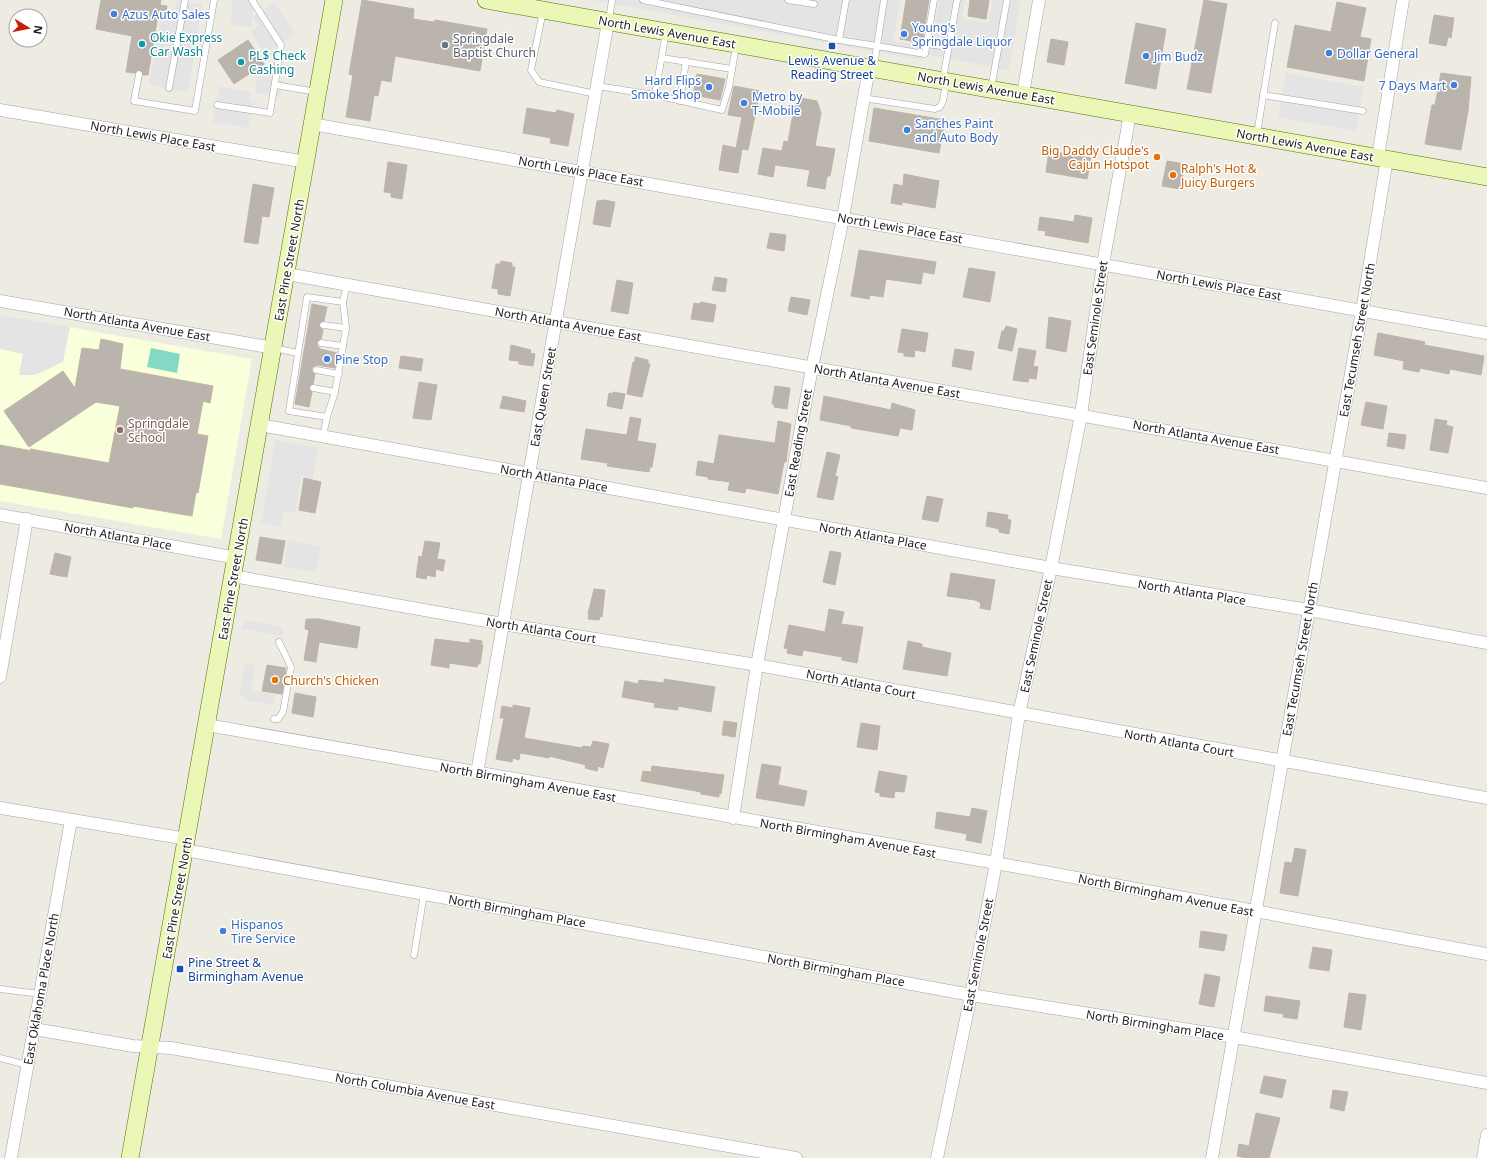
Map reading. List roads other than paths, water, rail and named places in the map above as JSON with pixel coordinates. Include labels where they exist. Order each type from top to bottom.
[{"type":"main road","name":"East Pine Street North","points":[[130,1158],[274,348],[334,0]]},
{"type":"main road","name":"North Lewis Avenue East","points":[[486,0],[1487,177]]},
{"type":"street","points":[[1023,94],[1039,0]]},
{"type":"street","name":"East Tecumseh Street North","points":[[1212,1158],[1362,311],[1403,0]]},
{"type":"street","name":"East Queen Street","points":[[477,772],[557,322],[608,22]]},
{"type":"street","name":"East Reading Street","points":[[733,818],[757,665],[812,368],[843,218],[863,98],[871,68]]},
{"type":"street","name":"North Lewis Place East","points":[[0,110],[306,162]]},
{"type":"street","name":"East Seminole Street","points":[[937,1158],[971,995],[996,863],[1019,714],[1051,568],[1081,415],[1103,264],[1130,114]]},
{"type":"street","name":"North Lewis Place East","points":[[312,124],[1487,333]]},
{"type":"street","name":"North Atlanta Avenue East","points":[[287,274],[1487,488]]},
{"type":"street","name":"North Atlanta Avenue East","points":[[0,301],[274,348]]},
{"type":"street","name":"North Atlanta Place","points":[[260,425],[1051,568],[1309,610],[1487,643]]},
{"type":"street","name":"North Atlanta Place","points":[[0,515],[237,558]]},
{"type":"street","points":[[0,677],[28,519]]},
{"type":"street","name":"North Atlanta Court","points":[[233,576],[503,624],[757,665],[1019,714],[1487,798]]},
{"type":"street","name":"North Birmingham Avenue East","points":[[207,726],[996,863],[1487,954]]},
{"type":"street","name":"North Birmingham Place","points":[[0,808],[71,820],[424,894],[971,995],[1234,1037],[1487,1084]]},
{"type":"street","name":"East Oklahoma Place North","points":[[11,1158],[71,820]]},
{"type":"street","name":"North Columbia Avenue East","points":[[34,1029],[133,1046],[171,1048],[796,1158]]},
{"type":"street","points":[[1483,1158],[1487,1136]]},
{"type":"lane","points":[[169,88],[185,0]]},
{"type":"lane","points":[[139,74],[134,101],[195,111],[214,0]]},
{"type":"lane","points":[[217,105],[270,113],[281,45],[252,0]]},
{"type":"lane","points":[[608,22],[612,0]]},
{"type":"lane","points":[[644,0],[839,40],[925,54],[934,0]]},
{"type":"lane","points":[[788,0],[814,4]]},
{"type":"lane","points":[[839,40],[846,0]]},
{"type":"lane","points":[[871,68],[877,46],[884,0]]},
{"type":"lane","points":[[863,98],[935,109],[940,107],[943,101],[948,47],[957,0]]},
{"type":"lane","points":[[991,89],[1007,0]]},
{"type":"lane","points":[[543,10],[531,70],[539,82],[597,90],[655,95],[722,110],[729,88],[736,44]]},
{"type":"lane","points":[[1257,136],[1275,23]]},
{"type":"lane","points":[[655,95],[666,32]]},
{"type":"lane","points":[[927,44],[948,47]]},
{"type":"lane","points":[[662,58],[732,69]]},
{"type":"lane","points":[[680,101],[686,61]]},
{"type":"lane","points":[[275,85],[318,92]]},
{"type":"lane","points":[[1263,95],[1363,111]]},
{"type":"lane","points":[[323,436],[326,417],[335,392],[339,374],[346,328],[343,302],[347,284]]},
{"type":"lane","points":[[326,417],[289,411],[296,385],[298,353],[303,340],[306,322],[307,297],[343,302]]},
{"type":"lane","points":[[324,325],[346,328]]},
{"type":"lane","points":[[321,343],[343,346]]},
{"type":"lane","points":[[274,348],[298,353]]},
{"type":"lane","points":[[316,370],[339,374]]},
{"type":"lane","points":[[313,388],[335,392]]},
{"type":"lane","points":[[274,719],[278,719],[283,712],[291,667],[279,642]]},
{"type":"lane","points":[[414,955],[424,894]]},
{"type":"lane","points":[[0,989],[40,994]]},
{"type":"lane","points":[[0,1058],[28,1065]]},
{"type":"place","name":"Azus Auto Sales","points":[[114,14]]},
{"type":"place","name":"Young's Springdale Liquor","points":[[904,34]]},
{"type":"place","name":"Okie Express Car Wash","points":[[142,44]]},
{"type":"place","name":"Springdale Baptist Church","points":[[445,45]]},
{"type":"place","name":"Lewis Avenue & Reading Street","points":[[832,46]]},
{"type":"place","name":"Dollar General","points":[[1329,53]]},
{"type":"place","name":"Jim Budz","points":[[1146,56]]},
{"type":"place","name":"PL$ Check Cashing","points":[[241,62]]},
{"type":"place","name":"7 Days Mart","points":[[1454,85]]},
{"type":"place","name":"Hard Flips Smoke Shop","points":[[709,87]]},
{"type":"place","name":"Metro by T-Mobile","points":[[744,103]]},
{"type":"place","name":"Sanches Paint and Auto Body","points":[[907,130]]},
{"type":"place","name":"Big Daddy Claude's Cajun Hotspot","points":[[1157,157]]},
{"type":"place","name":"Ralph's Hot & Juicy Burgers","points":[[1173,175]]},
{"type":"place","name":"Pine Stop","points":[[327,359]]},
{"type":"place","name":"Springdale School","points":[[120,430]]},
{"type":"place","name":"Church's Chicken","points":[[275,680]]},
{"type":"place","name":"Hispanos Tire Service","points":[[223,931]]},
{"type":"place","name":"Pine Street & Birmingham Avenue","points":[[180,969]]}]
